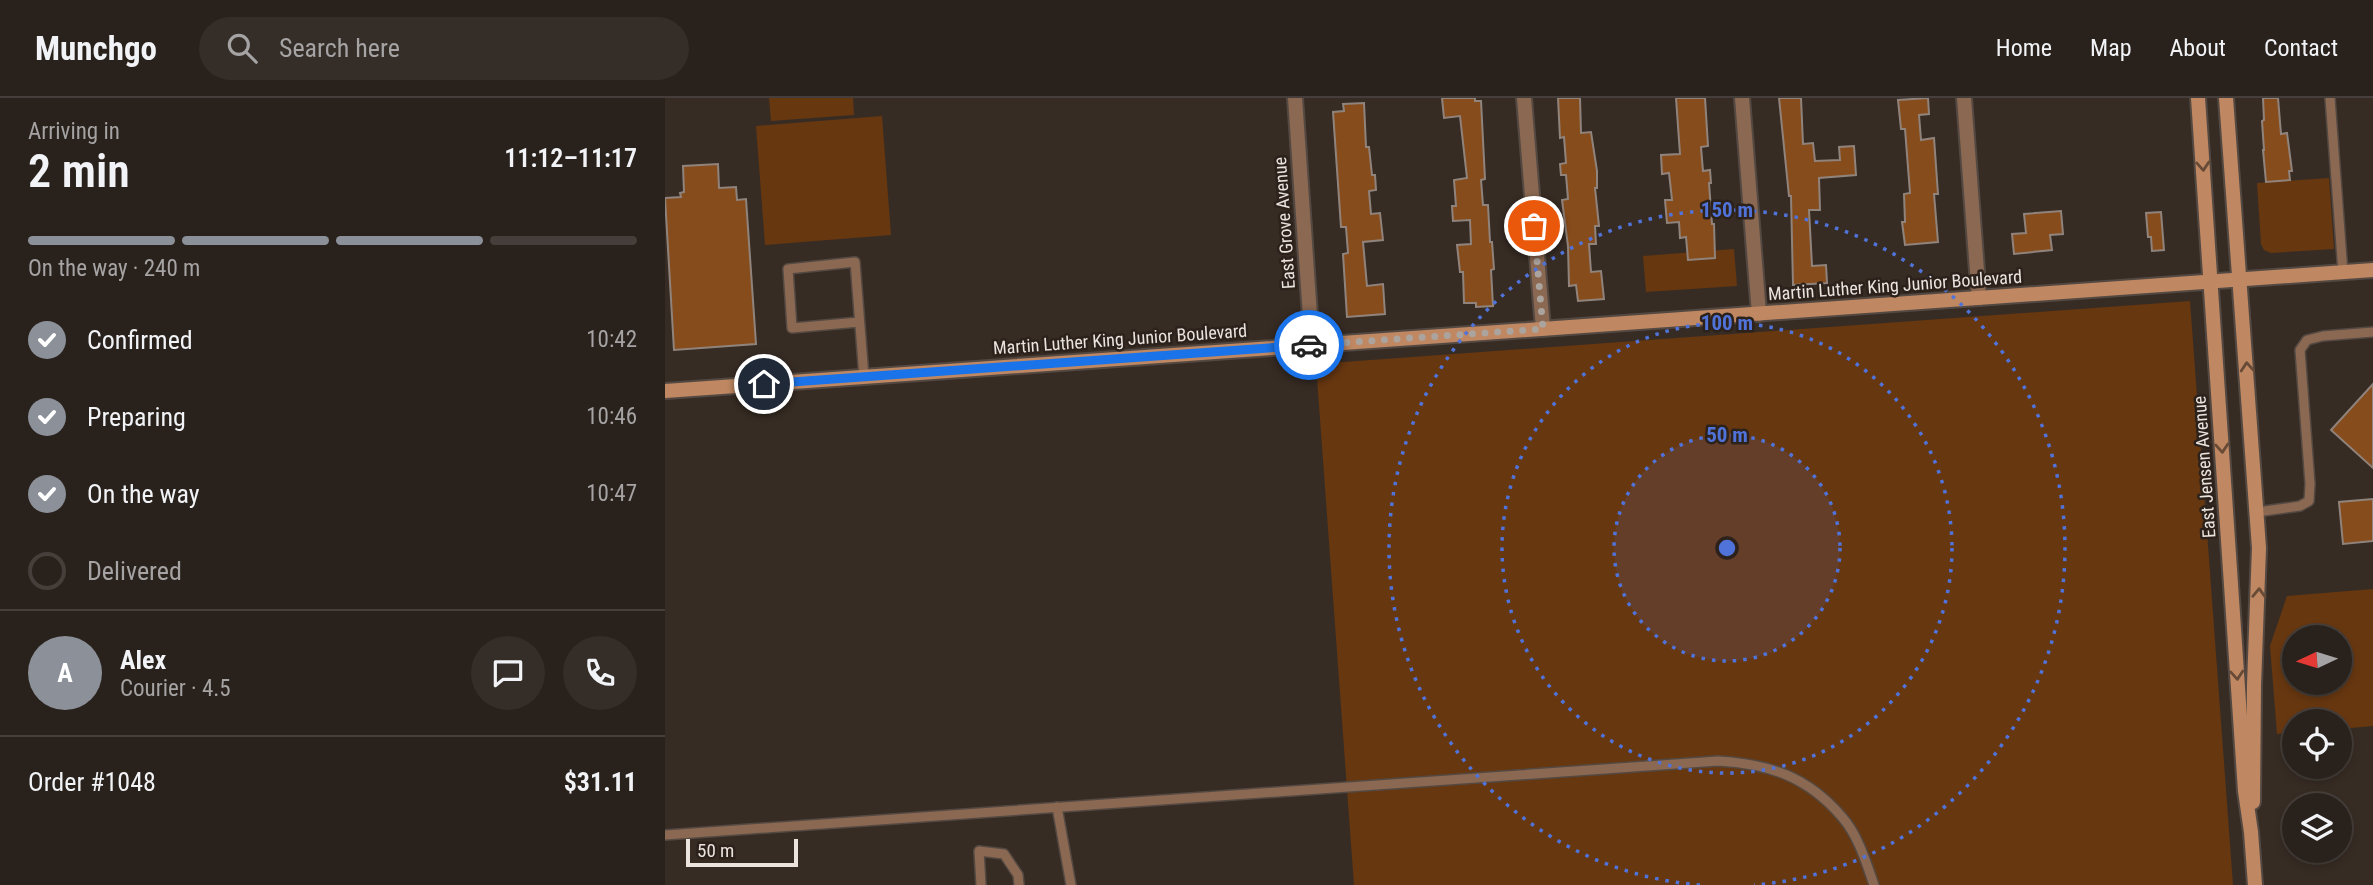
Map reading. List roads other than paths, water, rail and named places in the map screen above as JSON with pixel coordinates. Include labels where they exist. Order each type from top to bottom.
[{"type":"street","name":"East Grove Avenue","points":[[1295,98],[1313,345]]},
{"type":"street","points":[[1524,98],[1543,329]]},
{"type":"street","points":[[1742,98],[1759,314]]},
{"type":"street","points":[[1964,98],[1979,298]]},
{"type":"street","name":"East Jensen Avenue","points":[[2198,98],[2243,765],[2255,885]]},
{"type":"street","name":"East Jensen Avenue","points":[[2226,98],[2260,570],[2251,832]]},
{"type":"street","name":"Martin Luther King Junior Boulevard","points":[[665,391],[2373,271]]},
{"type":"lane","points":[[2330,98],[2343,273]]},
{"type":"lane","points":[[859,322],[792,328],[788,269],[855,262],[864,377]]},
{"type":"lane","points":[[2257,512],[2300,506],[2309,501],[2300,350],[2307,340],[2323,335],[2373,332]]},
{"type":"lane","points":[[665,835],[1704,762],[1750,762],[1781,771],[1813,790],[1843,818],[1863,853],[1874,885]]},
{"type":"lane","points":[[1057,807],[1071,885]]},
{"type":"lane","points":[[981,885],[979,851],[1004,854],[1018,875],[1019,885]]}]
